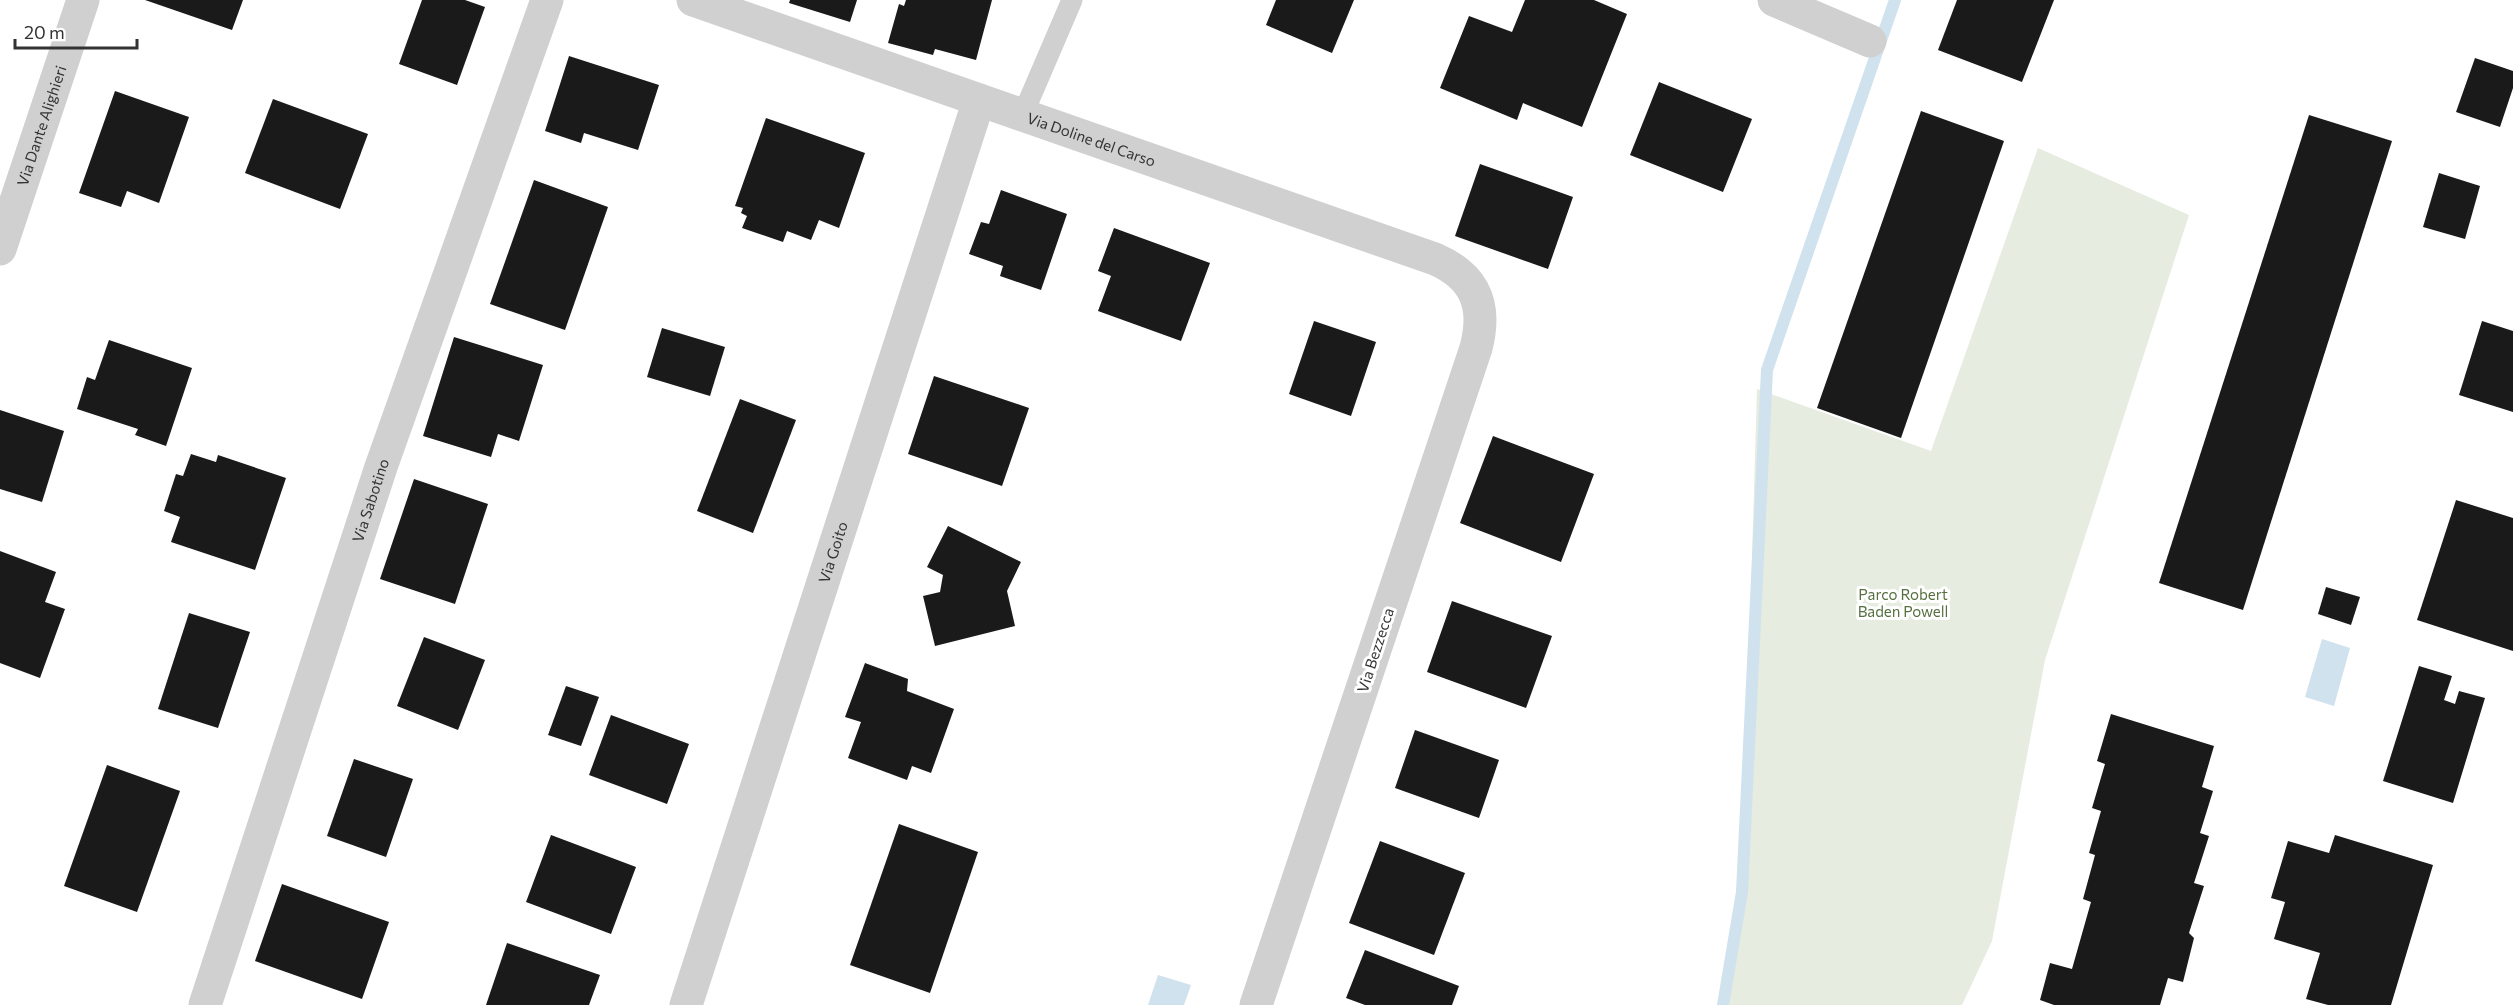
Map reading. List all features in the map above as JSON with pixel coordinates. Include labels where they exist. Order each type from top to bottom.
[{"type":"street","name":"Via Dante Alighieri","points":[[0,249],[83,0]]},
{"type":"street","name":"Via Sabotino","points":[[205,1005],[381,467],[547,0]]},
{"type":"street","name":"Via Doline del Carso","points":[[693,0],[1435,259],[1460,272],[1475,294]]},
{"type":"street","points":[[1774,0],[1870,42]]},
{"type":"street","name":"Via Goito","points":[[686,1005],[979,100]]},
{"type":"street","name":"Via Bezzecca","points":[[1256,1005],[1476,348],[1481,323],[1480,308],[1475,294]]},
{"type":"lane","points":[[1023,114],[1072,0]]},
{"type":"green space","name":"Parco Robert Baden Powell","points":[[2038,148],[2189,215],[2045,660],[1992,941],[1962,1005],[1724,1005],[1742,892],[1757,389],[1931,451]]},
{"type":"water","points":[[2322,639],[2350,648],[2334,706],[2305,697]]},
{"type":"water","points":[[1158,975],[1191,985],[1184,1005],[1148,1005]]},
{"type":"building","points":[[145,0],[243,0],[232,30]]},
{"type":"building","points":[[422,0],[465,0],[485,7],[457,85],[399,64]]},
{"type":"building","points":[[790,0],[857,0],[850,22],[789,3]]},
{"type":"building","points":[[906,0],[992,0],[976,60],[935,49],[933,55],[888,43],[899,4],[904,6]]},
{"type":"building","points":[[1276,0],[1354,0],[1332,53],[1266,25]]},
{"type":"building","points":[[1525,0],[1594,0],[1627,14],[1582,127],[1523,103],[1517,120],[1440,88],[1469,16],[1512,32]]},
{"type":"building","points":[[1957,0],[2054,0],[2022,82],[1938,50]]},
{"type":"building","points":[[569,56],[659,85],[638,150],[584,133],[581,143],[545,131]]},
{"type":"building","points":[[2475,58],[2513,71],[2513,88],[2500,127],[2456,112]]},
{"type":"building","points":[[1659,82],[1752,119],[1723,192],[1630,155]]},
{"type":"building","points":[[115,91],[189,117],[159,203],[127,191],[121,207],[79,193]]},
{"type":"building","points":[[273,99],[368,134],[340,209],[245,173]]},
{"type":"building","points":[[1921,111],[2004,141],[1901,438],[1817,408]]},
{"type":"building","points":[[2309,115],[2392,141],[2243,610],[2159,583]]},
{"type":"building","points":[[766,118],[865,153],[839,228],[819,220],[811,240],[787,231],[783,242],[742,228],[747,216],[741,213],[743,208],[735,206]]},
{"type":"building","points":[[1480,164],[1573,197],[1548,269],[1455,236]]},
{"type":"building","points":[[2439,173],[2480,186],[2465,239],[2423,227]]},
{"type":"building","points":[[534,180],[608,207],[565,330],[490,304]]},
{"type":"building","points":[[1001,190],[1067,214],[1041,290],[1000,276],[1003,266],[969,254],[981,222],[989,224]]},
{"type":"building","points":[[1114,228],[1210,263],[1181,341],[1098,311],[1111,276],[1098,271]]},
{"type":"building","points":[[1314,321],[1376,342],[1351,416],[1289,394]]},
{"type":"building","points":[[2482,321],[2513,331],[2513,412],[2459,395]]},
{"type":"building","points":[[662,328],[725,347],[710,396],[647,377]]},
{"type":"building","points":[[454,337],[543,365],[519,441],[498,434],[491,457],[423,436]]},
{"type":"building","points":[[109,340],[192,368],[166,446],[135,435],[138,429],[77,409],[87,377],[95,380]]},
{"type":"building","points":[[934,376],[1029,408],[1002,486],[908,454]]},
{"type":"building","points":[[740,399],[796,420],[753,533],[697,511]]},
{"type":"building","points":[[0,410],[64,431],[42,502],[0,489]]},
{"type":"building","points":[[1493,436],[1594,474],[1561,562],[1460,523]]},
{"type":"building","points":[[191,454],[216,462],[218,455],[286,478],[255,570],[171,542],[180,517],[164,511],[176,474],[183,476]]},
{"type":"building","points":[[414,479],[488,504],[455,604],[380,579]]},
{"type":"building","points":[[2456,500],[2513,518],[2513,651],[2417,620]]},
{"type":"building","points":[[948,526],[1021,562],[1007,591],[1015,626],[935,646],[923,596],[940,592],[943,575],[927,567]]},
{"type":"building","points":[[0,551],[56,572],[45,602],[65,609],[40,678],[0,663]]},
{"type":"building","points":[[2326,587],[2360,597],[2351,625],[2318,614]]},
{"type":"building","points":[[1452,601],[1552,636],[1526,708],[1427,672]]},
{"type":"building","points":[[189,613],[250,632],[218,728],[158,709]]},
{"type":"building","points":[[424,637],[485,660],[458,730],[397,706]]},
{"type":"building","points":[[865,663],[908,679],[907,691],[954,709],[931,773],[912,766],[907,780],[848,758],[861,722],[845,717]]},
{"type":"building","points":[[2419,666],[2452,676],[2444,700],[2455,704],[2459,691],[2485,698],[2453,803],[2383,781]]},
{"type":"building","points":[[566,686],[599,697],[581,746],[548,735]]},
{"type":"building","points":[[2111,714],[2214,746],[2202,787],[2213,791],[2200,833],[2209,836],[2194,883],[2204,886],[2189,933],[2194,938],[2183,982],[2168,978],[2160,1005],[2054,1005],[2040,1000],[2050,963],[2072,969],[2091,902],[2083,899],[2095,855],[2089,853],[2101,811],[2092,808],[2105,764],[2097,761]]},
{"type":"building","points":[[611,715],[689,744],[667,804],[589,775]]},
{"type":"building","points":[[1415,730],[1499,760],[1479,818],[1395,788]]},
{"type":"building","points":[[354,759],[413,779],[386,857],[327,836]]},
{"type":"building","points":[[107,765],[180,791],[137,912],[64,886]]},
{"type":"building","points":[[899,824],[978,852],[930,993],[850,965]]},
{"type":"building","points":[[551,835],[636,867],[611,934],[526,902]]},
{"type":"building","points":[[2335,835],[2433,865],[2391,1005],[2328,1005],[2306,999],[2320,953],[2274,939],[2285,902],[2271,898],[2288,841],[2329,853]]},
{"type":"building","points":[[1380,841],[1465,873],[1434,955],[1349,923]]},
{"type":"building","points":[[282,884],[389,922],[362,999],[255,961]]},
{"type":"building","points":[[507,943],[600,975],[589,1005],[486,1005]]},
{"type":"building","points":[[1365,950],[1459,986],[1452,1005],[1365,1005],[1346,998]]},
{"type":"waterway","points":[[1723,1005],[1742,892],[1767,370],[1895,0]]}]
